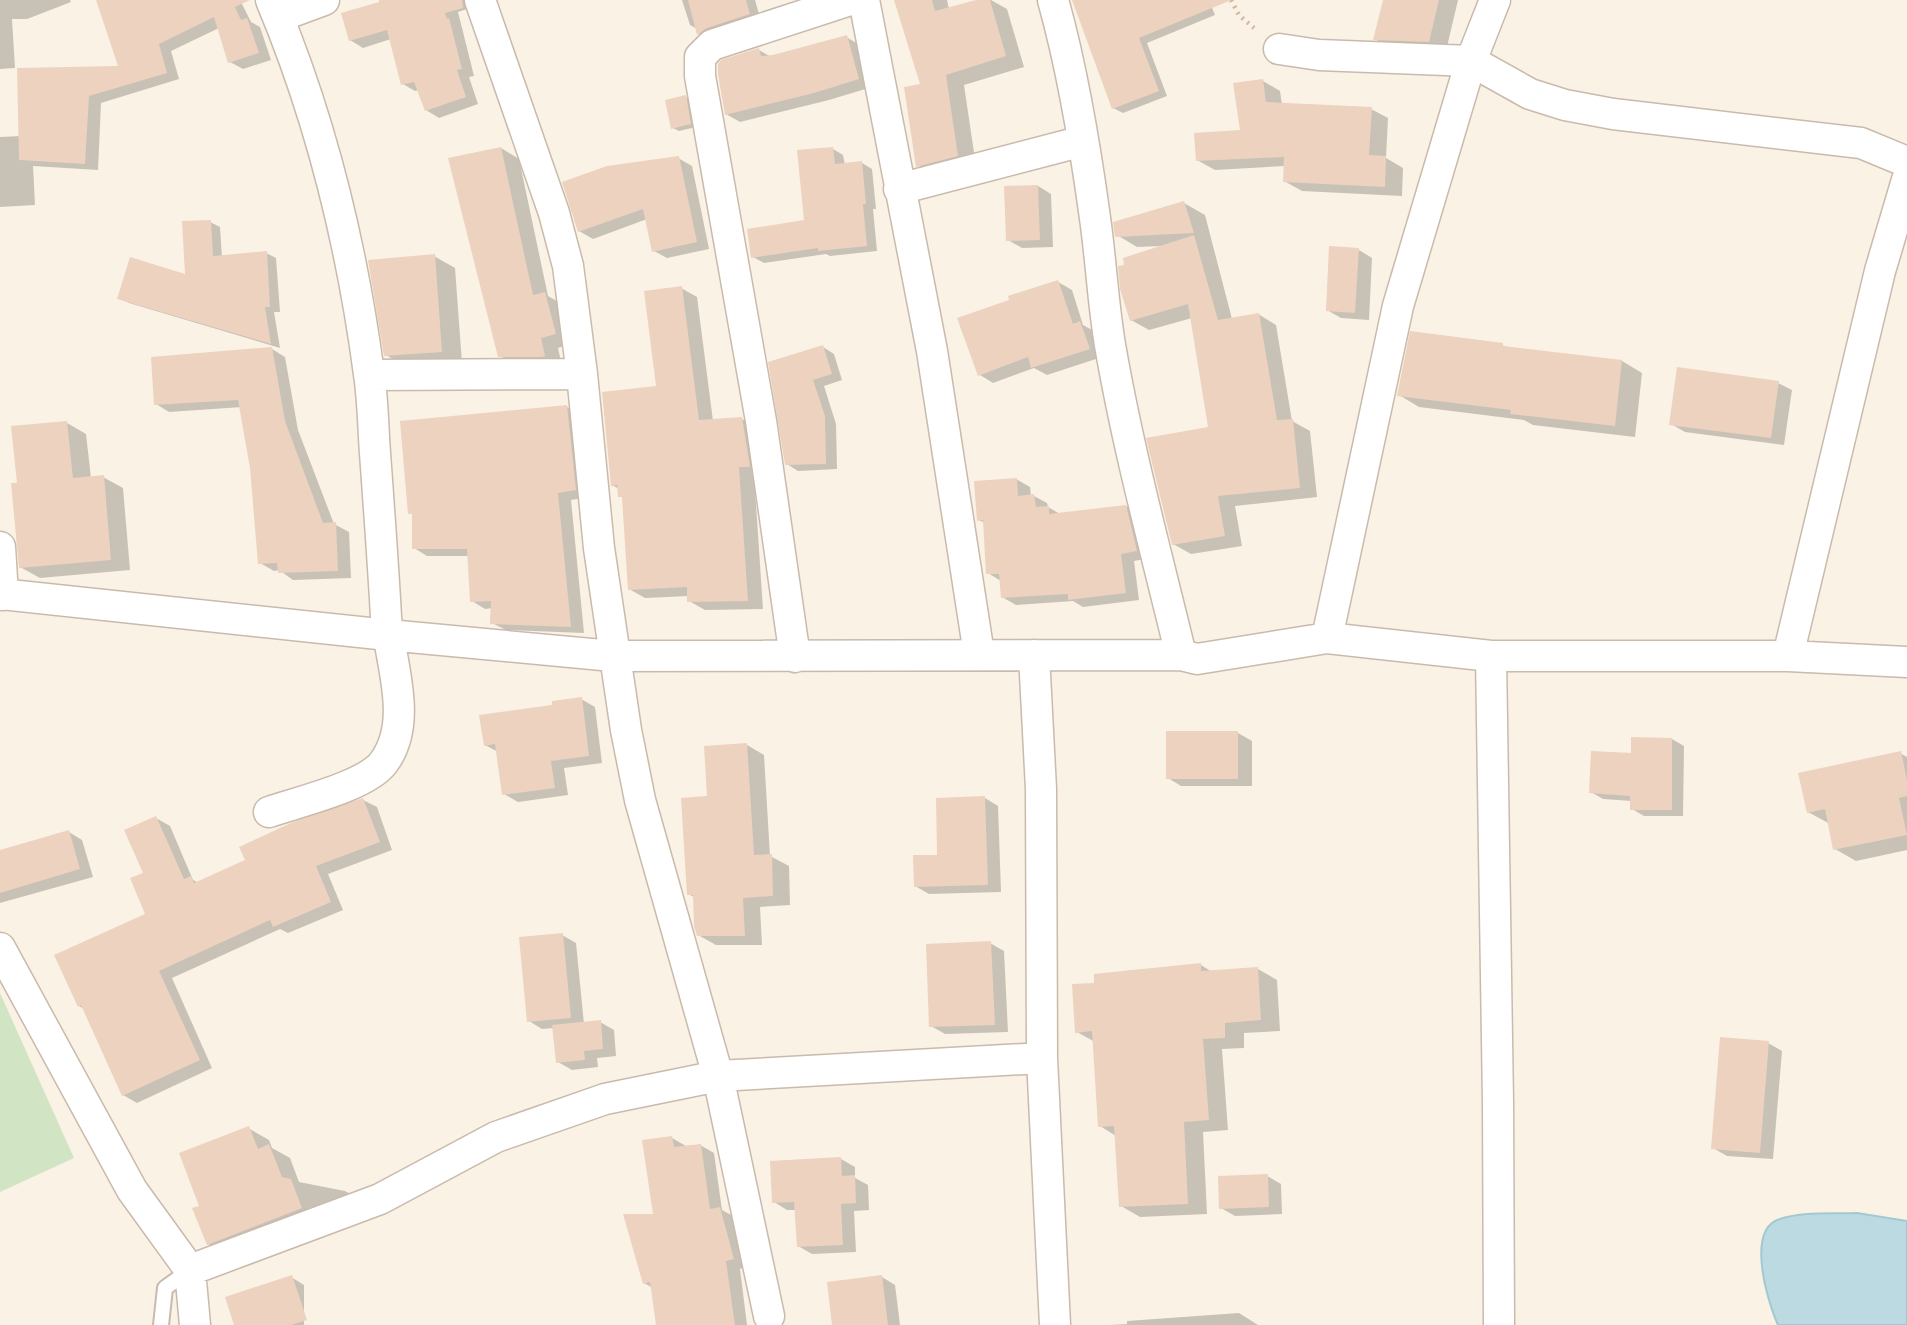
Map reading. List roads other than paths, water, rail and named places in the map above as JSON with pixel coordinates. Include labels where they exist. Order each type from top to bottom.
[{"type":"street","points":[[269,812],[339,789],[373,774],[385,762],[394,744],[399,716],[388,635],[369,375],[347,244],[332,179],[305,91],[274,8],[324,0]]},
{"type":"street","points":[[480,0],[554,213],[568,266],[582,374],[599,548],[614,656],[640,800],[718,1076],[769,1316]]},
{"type":"street","points":[[795,657],[761,421],[700,76],[701,57],[712,45],[850,0]]},
{"type":"street","points":[[864,0],[932,351],[979,654]]},
{"type":"street","points":[[1053,0],[1065,44],[1083,141],[1110,344],[1144,504],[1181,655]]},
{"type":"street","points":[[1327,638],[1398,306],[1471,61],[1496,0]]},
{"type":"street","points":[[1279,49],[1319,54],[1471,61],[1530,94],[1565,105],[1613,114],[1861,143],[1907,162]]},
{"type":"street","points":[[900,189],[1083,141]]},
{"type":"street","points":[[1788,656],[1880,271],[1907,180]]},
{"type":"street","points":[[369,375],[582,374]]},
{"type":"street","points":[[0,547],[1,595],[614,656],[1181,655],[1197,659],[1327,638],[1491,656],[1788,656],[1907,662]]},
{"type":"street","points":[[1034,655],[1041,789],[1042,1058],[1055,1325]]},
{"type":"street","points":[[1491,656],[1499,1325]]},
{"type":"street","points":[[0,948],[132,1190],[190,1270],[195,1325]]},
{"type":"street","points":[[190,1270],[380,1199],[496,1137],[605,1099],[718,1076],[1042,1058]]},
{"type":"lane","points":[[161,1325],[165,1288],[190,1270]]},
{"type":"water","points":[[1857,1213],[1907,1221],[1907,1325],[1778,1325],[1769,1301],[1762,1268],[1761,1251],[1769,1226],[1780,1219],[1798,1215]]}]
